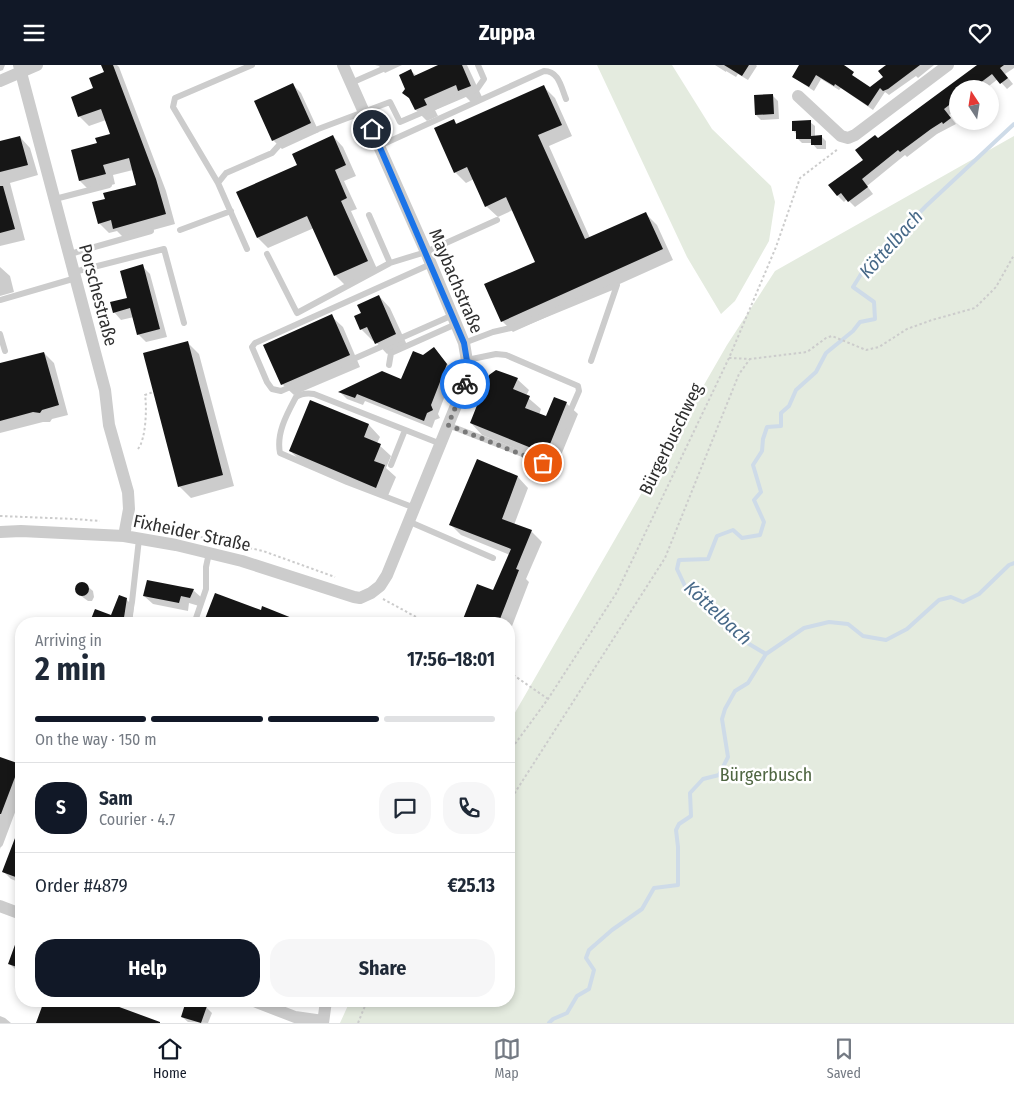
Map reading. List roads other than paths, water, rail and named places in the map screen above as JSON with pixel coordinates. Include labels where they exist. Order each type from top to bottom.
[{"type":"street","points":[[0,81],[20,68],[36,65]]},
{"type":"street","name":"Maybachstraße","points":[[343,65],[455,320],[464,343],[467,360],[466,381],[410,522],[387,575],[380,586],[371,593]]},
{"type":"street","points":[[798,96],[841,137],[848,138],[855,135],[948,65]]},
{"type":"street","name":"Porschestraße","points":[[20,68],[106,390],[109,425],[128,492],[129,509],[124,536]]},
{"type":"street","name":"Fixheider Straße","points":[[0,532],[21,531],[124,536],[242,561],[347,596],[360,598],[371,593]]},
{"type":"street","points":[[0,906],[15,912]]},
{"type":"street","points":[[269,1007],[295,1017],[323,1022],[325,1007]]},
{"type":"lane","points":[[248,249],[218,183],[173,107],[175,98],[252,65]]},
{"type":"lane","points":[[351,83],[392,65]]},
{"type":"lane","points":[[218,183],[226,173],[272,153],[281,143],[390,102],[400,122],[477,89],[484,79],[478,65]]},
{"type":"lane","points":[[379,146],[544,71],[550,71],[556,75],[566,99]]},
{"type":"lane","points":[[55,199],[109,185]]},
{"type":"lane","points":[[180,230],[231,211]]},
{"type":"lane","points":[[369,215],[390,263]]},
{"type":"lane","points":[[267,254],[297,313],[390,263],[426,252],[497,220]]},
{"type":"lane","points":[[70,254],[151,231]]},
{"type":"lane","points":[[0,300],[75,275],[164,249],[184,323]]},
{"type":"lane","points":[[431,264],[255,343],[252,347],[267,382],[272,389],[282,391],[455,320]]},
{"type":"lane","points":[[464,343],[493,332],[515,327],[617,285],[591,361]]},
{"type":"lane","points":[[389,365],[392,353],[455,320]]},
{"type":"lane","points":[[0,334],[5,351]]},
{"type":"lane","points":[[448,425],[543,463],[548,462],[579,391],[578,386],[506,355],[496,354],[467,360]]},
{"type":"lane","points":[[415,508],[280,453],[281,428],[293,403],[300,394],[308,393],[441,444]]},
{"type":"lane","points":[[391,465],[405,430]]},
{"type":"lane","points":[[410,522],[493,558]]},
{"type":"lane","points":[[129,617],[139,539]]},
{"type":"lane","points":[[196,617],[206,589],[206,567],[209,553]]},
{"type":"lane","points":[[0,844],[15,804]]},
{"type":"waterway","name":"Köttelbach","points":[[549,1023],[553,1019],[567,1013],[577,996],[589,989],[594,970],[586,958],[589,950],[612,930],[642,909],[654,888],[678,885],[676,830],[679,824],[691,816],[690,793],[703,779],[719,775],[728,757],[722,719],[725,709],[735,691],[748,683],[766,654],[739,638],[696,593],[685,586],[677,569],[679,560],[708,559],[717,536],[733,530],[742,538],[760,535],[764,522],[754,500],[761,492],[753,465],[762,451],[767,427],[781,426],[781,413],[789,406],[796,390],[816,372],[826,353],[853,331],[860,322],[875,319],[874,302],[853,287],[863,271],[926,206],[1014,124]]},
{"type":"waterway","points":[[766,654],[804,628],[829,622],[848,624],[863,636],[886,640],[907,629],[939,600],[951,597],[963,602],[979,594],[1009,565],[1014,563]]},
{"type":"park label","name":"Bürgerbusch","points":[[766,775]]}]
